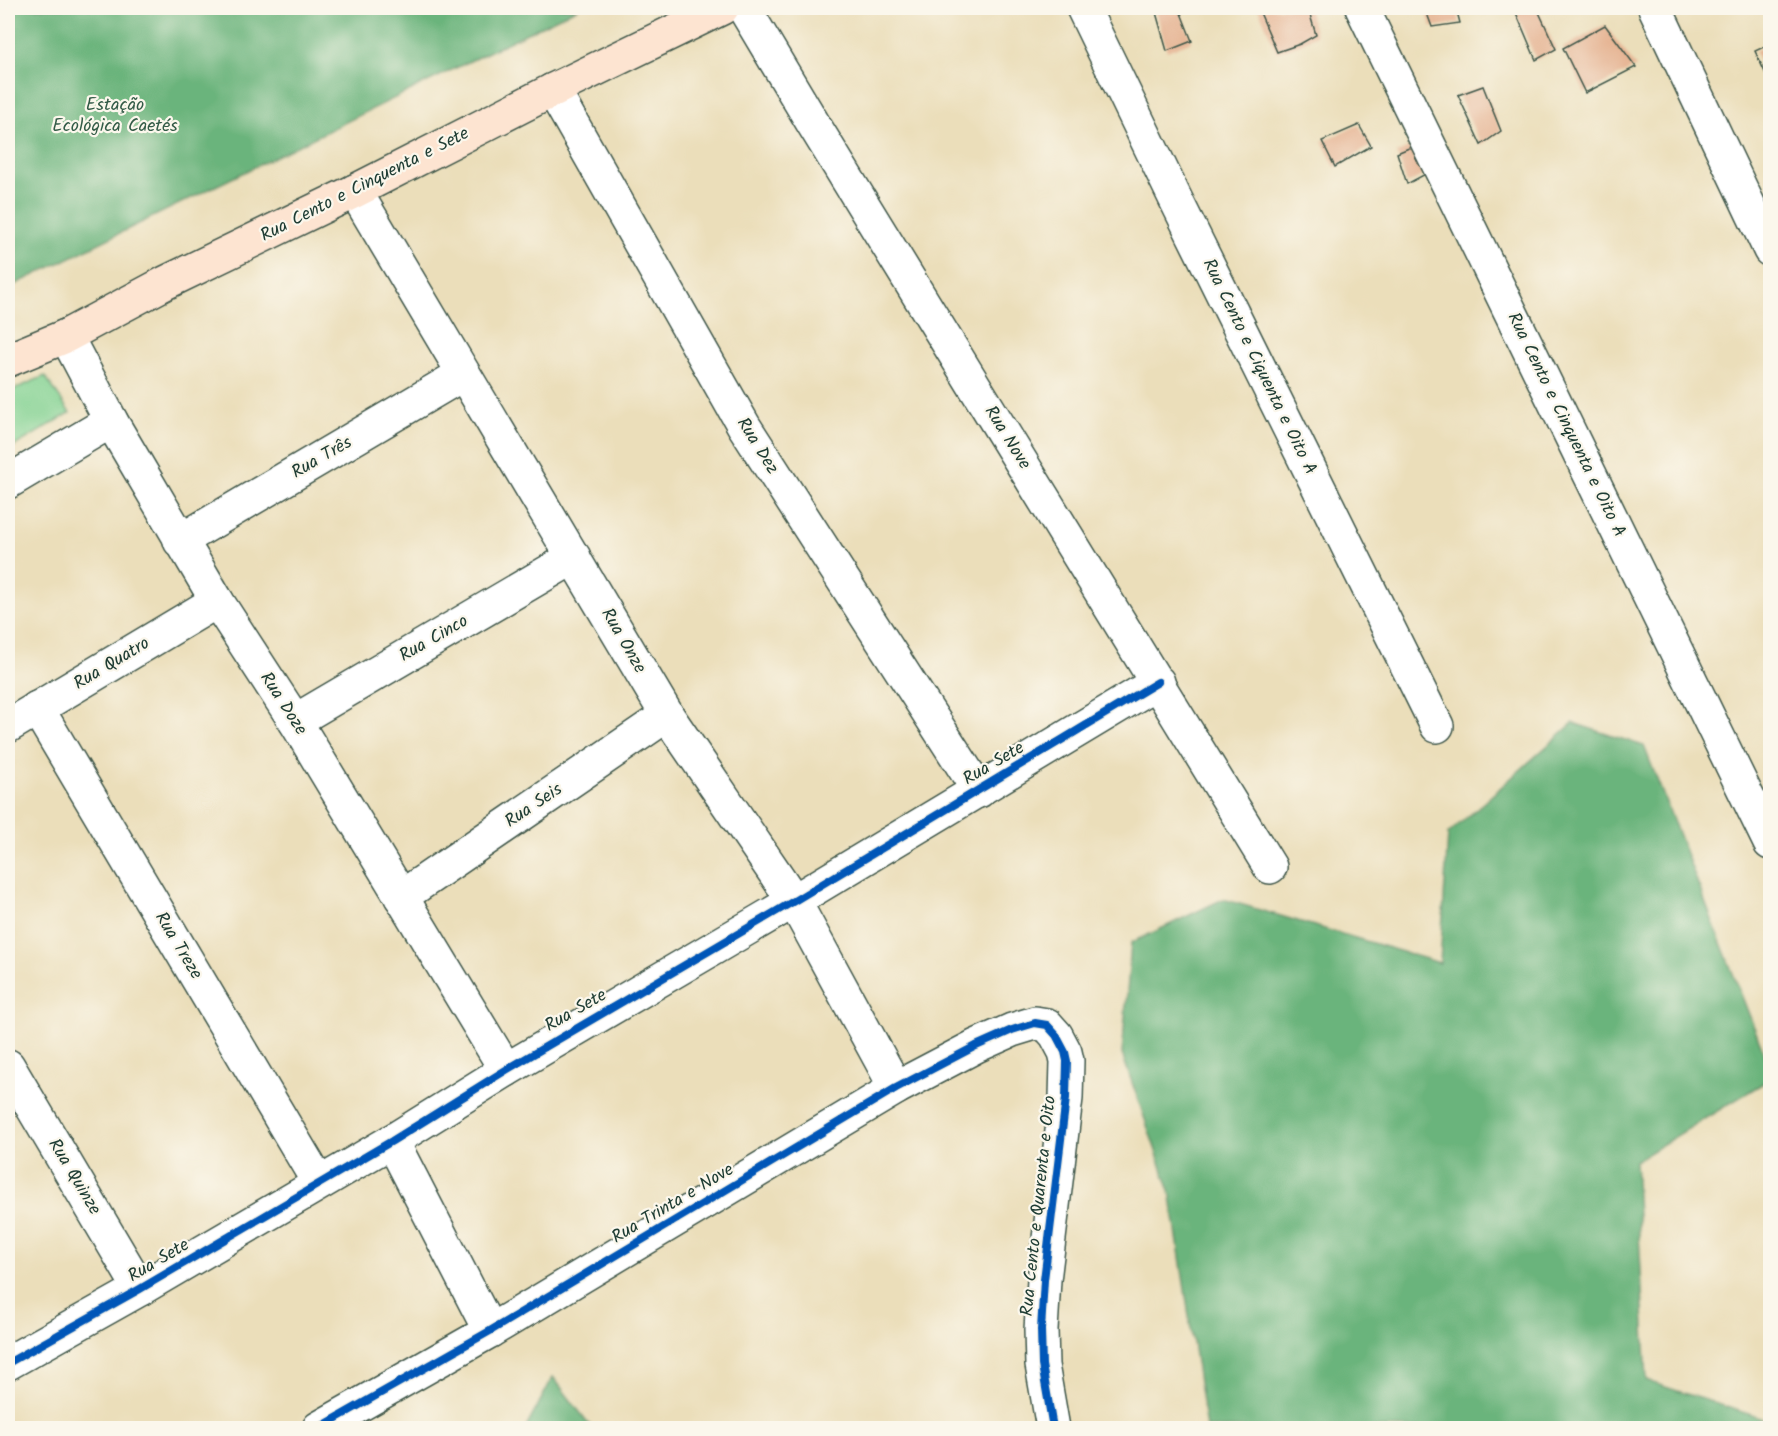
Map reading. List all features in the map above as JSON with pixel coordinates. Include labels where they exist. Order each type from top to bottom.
[{"type":"main road","name":"Rua Cento e Cinquenta e Sete","points":[[8,360],[66,336],[553,90],[722,8]]},
{"type":"street","name":"Rua Nove","points":[[744,8],[1270,867]]},
{"type":"street","name":"Rua Cento e Ciquenta e Oito A","points":[[1083,8],[1181,211],[1437,726]]},
{"type":"street","name":"Rua Cento e Cinquenta e Oito A","points":[[1362,8],[1770,843]]},
{"type":"street","points":[[1655,8],[1770,250]]},
{"type":"street","name":"Rua Dez","points":[[553,90],[744,426],[979,791]]},
{"type":"street","name":"Rua Onze","points":[[355,191],[667,715],[794,901],[897,1088]]},
{"type":"street","name":"Rua Doze","points":[[66,336],[111,422],[180,541],[295,721],[506,1070]]},
{"type":"street","name":"Rua Três","points":[[180,541],[463,374]]},
{"type":"street","points":[[8,482],[111,422]]},
{"type":"street","name":"Rua Cinco","points":[[295,721],[574,557]]},
{"type":"street","name":"Rua Quatro","points":[[8,726],[217,602]]},
{"type":"street","name":"Rua Sete","points":[[8,1363],[140,1289],[392,1141],[506,1070],[979,791],[1158,682]]},
{"type":"street","name":"Rua Treze","points":[[37,708],[319,1183]]},
{"type":"street","name":"Rua Seis","points":[[401,897],[667,715]]},
{"type":"street","name":"Rua Trinta e Nove","points":[[319,1428],[490,1331],[897,1088],[1011,1030],[1035,1023],[1049,1027]]},
{"type":"street","name":"Rua Cento e Quarenta e Oito","points":[[1049,1027],[1061,1043],[1067,1061],[1066,1098],[1044,1280],[1041,1330],[1042,1365],[1053,1428]]},
{"type":"street","name":"Rua Quinze","points":[[8,1066],[140,1289]]},
{"type":"street","points":[[392,1141],[490,1331]]},
{"type":"green space","name":"Estação Ecológica Caetés","points":[[8,8],[578,8],[8,288]]},
{"type":"green space","points":[[45,376],[70,413],[8,450],[8,392]]},
{"type":"green space","points":[[1573,723],[1644,746],[1770,1068],[1770,1079],[1635,1161],[1647,1381],[1770,1421],[1770,1428],[1206,1428],[1170,1191],[1122,1054],[1131,943],[1223,899],[1440,963],[1448,834]]},
{"type":"green space","points":[[553,1377],[592,1428],[526,1428]]},
{"type":"building","points":[[1179,8],[1192,41],[1167,51],[1155,9]]},
{"type":"building","points":[[1258,8],[1308,8],[1316,35],[1300,44],[1277,52]]},
{"type":"building","points":[[1425,8],[1456,8],[1460,23],[1432,27]]},
{"type":"building","points":[[1514,8],[1537,8],[1556,49],[1536,60]]},
{"type":"building","points":[[1605,25],[1636,67],[1585,93],[1563,48]]},
{"type":"building","points":[[1770,44],[1770,83],[1755,51]]},
{"type":"building","points":[[1483,86],[1501,131],[1481,145],[1458,95]]},
{"type":"building","points":[[1359,125],[1371,146],[1335,167],[1322,141]]},
{"type":"building","points":[[1421,143],[1435,169],[1407,184],[1397,153]]},
{"type":"cycle path","points":[[8,1363],[140,1289],[392,1141],[506,1070],[794,901],[1158,682]]},
{"type":"cycle path","points":[[319,1428],[490,1331],[896,1088],[976,1046],[1012,1030],[1035,1023],[1047,1025],[1056,1035],[1067,1061],[1066,1098],[1044,1280],[1041,1330],[1042,1365],[1053,1428]]}]
